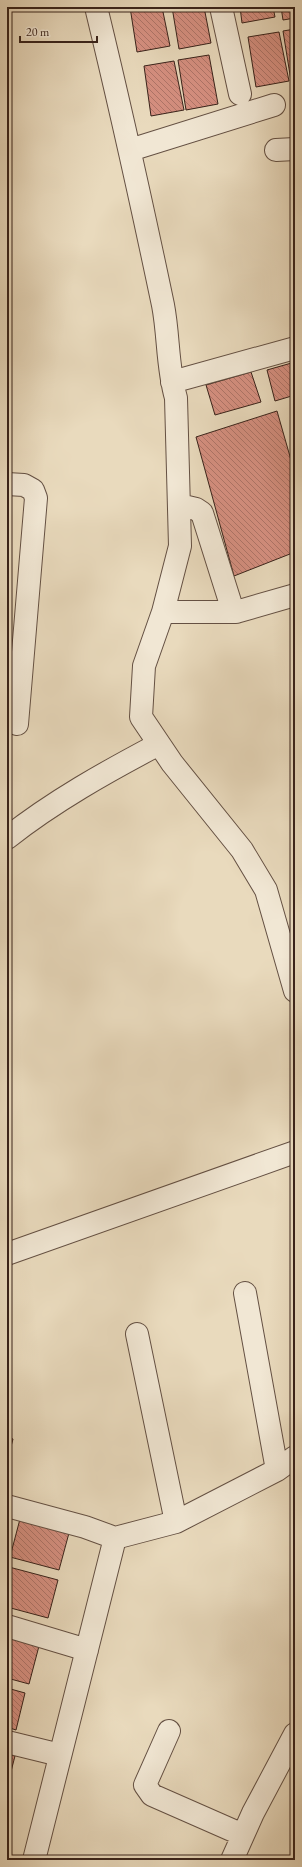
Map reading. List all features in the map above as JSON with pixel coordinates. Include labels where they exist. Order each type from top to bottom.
[{"type":"street","points":[[96,7],[130,150],[166,318],[172,382],[176,398],[180,546],[163,612],[144,666],[141,717],[172,763],[242,850],[266,890],[291,965],[295,991]]},
{"type":"street","points":[[221,7],[240,94]]},
{"type":"street","points":[[130,150],[274,105]]},
{"type":"street","points":[[172,382],[295,348]]},
{"type":"street","points":[[7,484],[24,485],[33,490],[36,498],[17,724]]},
{"type":"street","points":[[179,505],[196,509],[202,513],[232,608],[236,612]]},
{"type":"street","points":[[163,612],[236,612],[295,595]]},
{"type":"street","points":[[7,838],[37,814],[89,782],[160,744]]},
{"type":"street","points":[[7,1254],[295,1152]]},
{"type":"street","points":[[245,1293],[277,1470]]},
{"type":"street","points":[[137,1334],[176,1522]]},
{"type":"street","points":[[7,1506],[85,1527],[115,1538],[176,1522],[277,1470],[295,1457]]},
{"type":"street","points":[[37,1859],[60,1755],[115,1538]]},
{"type":"street","points":[[7,1626],[87,1650]]},
{"type":"street","points":[[169,1731],[145,1785],[152,1795],[243,1835]]},
{"type":"street","points":[[232,1860],[253,1812],[295,1734]]},
{"type":"street","points":[[7,1742],[60,1755]]},
{"type":"building","points":[[130,7],[162,7],[170,46],[137,52]]},
{"type":"building","points":[[172,7],[204,7],[211,43],[179,49]]},
{"type":"building","points":[[240,7],[273,7],[275,17],[242,23]]},
{"type":"building","points":[[281,7],[295,7],[295,18],[283,20]]},
{"type":"building","points":[[295,29],[295,80],[291,81],[283,31]]},
{"type":"building","points":[[279,32],[289,81],[256,87],[248,37]]},
{"type":"building","points":[[209,55],[218,104],[186,110],[178,60]]},
{"type":"building","points":[[174,61],[184,110],[151,116],[144,66]]},
{"type":"building","points":[[295,362],[295,395],[275,401],[267,370]]},
{"type":"building","points":[[251,372],[261,402],[215,415],[206,385]]},
{"type":"building","points":[[277,411],[295,474],[295,552],[234,576],[196,437]]},
{"type":"building","points":[[7,1437],[13,1439],[7,1462]]},
{"type":"building","points":[[20,1519],[69,1533],[59,1570],[10,1557]]},
{"type":"building","points":[[9,1567],[58,1580],[48,1618],[7,1607],[7,1575]]},
{"type":"building","points":[[7,1638],[39,1646],[29,1684],[7,1678]]},
{"type":"building","points":[[7,1688],[25,1693],[16,1730],[7,1727]]},
{"type":"building","points":[[7,1754],[15,1756],[7,1787]]}]
